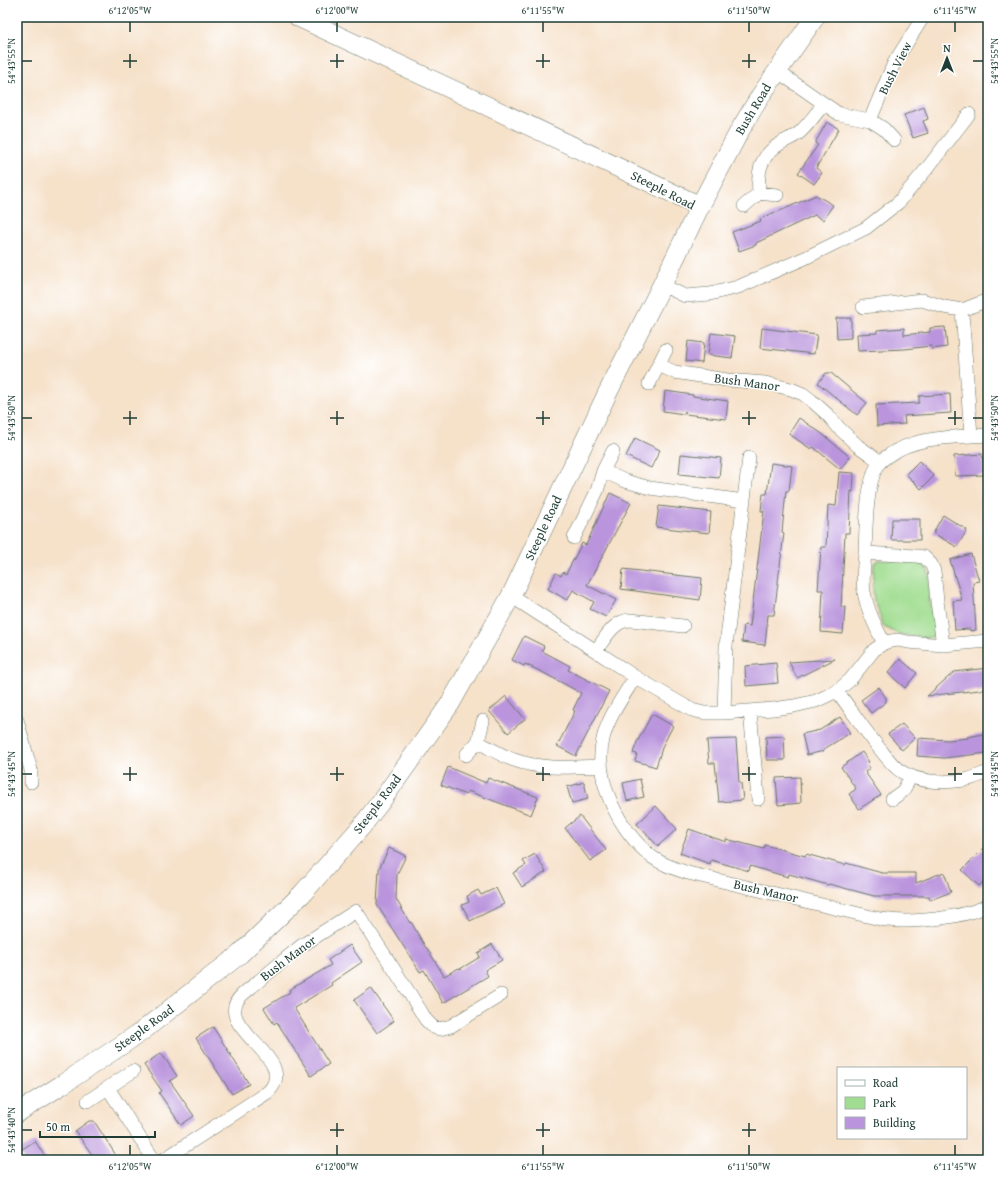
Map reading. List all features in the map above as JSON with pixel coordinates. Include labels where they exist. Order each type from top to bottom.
[{"type":"main road","name":"Steeple Road","points":[[17,1113],[141,1032],[240,954],[302,894],[362,826],[450,704],[511,596],[607,394],[700,206],[298,17]]},
{"type":"main road","name":"Bush Road","points":[[700,206],[740,130],[761,95],[815,17]]},
{"type":"street","name":"Bush View","points":[[870,120],[894,63],[923,17]]},
{"type":"street","points":[[777,71],[839,114],[870,120],[884,129],[894,140]]},
{"type":"street","points":[[759,193],[758,184],[760,167],[769,151],[782,142],[800,133],[824,104]]},
{"type":"street","points":[[662,285],[685,296],[710,294],[738,287],[804,258],[866,228],[899,202],[930,166],[969,114]]},
{"type":"street","points":[[744,206],[759,193],[777,195]]},
{"type":"street","points":[[863,307],[922,300],[944,307],[962,310],[988,300]]},
{"type":"street","points":[[962,310],[971,436]]},
{"type":"street","points":[[649,384],[666,350]]},
{"type":"street","name":"Bush Manor","points":[[659,365],[674,372],[727,380],[765,383],[791,389],[803,394],[828,415],[858,446],[880,462]]},
{"type":"street","points":[[884,643],[875,625],[865,595],[863,582],[867,512],[875,471],[880,462],[890,454],[921,441],[988,435]]},
{"type":"street","points":[[574,538],[597,490],[603,471],[613,451]]},
{"type":"street","points":[[724,713],[726,646],[749,458]]},
{"type":"street","points":[[603,471],[625,481],[650,488],[744,501]]},
{"type":"street","points":[[865,553],[916,556],[924,558],[930,562],[934,571],[943,645]]},
{"type":"street","points":[[511,596],[635,678],[692,710],[704,713],[773,709],[816,701],[837,691],[850,680],[874,650],[884,643],[898,640],[943,645],[988,641]]},
{"type":"street","points":[[596,651],[619,622],[631,620],[683,626]]},
{"type":"street","name":"Bush Manor","points":[[635,678],[607,726],[600,752],[600,766],[608,795],[622,824],[642,848],[653,857],[669,867],[688,873],[888,920],[904,921],[959,915],[988,905]]},
{"type":"street","points":[[837,691],[867,733],[901,772],[926,780],[952,781],[966,780],[988,772]]},
{"type":"street","points":[[750,711],[758,798]]},
{"type":"street","points":[[17,720],[31,770],[32,782]]},
{"type":"street","points":[[466,755],[478,742],[483,721]]},
{"type":"street","points":[[478,742],[514,760],[528,764],[548,767],[600,766]]},
{"type":"street","points":[[892,798],[903,791],[911,776]]},
{"type":"street","name":"Bush Manor","points":[[163,1160],[271,1089],[276,1078],[274,1067],[237,1021],[234,1009],[236,1003],[242,994],[301,946],[356,911],[426,1020],[433,1027],[440,1029],[451,1026],[501,995]]},
{"type":"street","points":[[88,1101],[133,1071]]},
{"type":"street","points":[[108,1088],[154,1160]]},
{"type":"green space","points":[[879,560],[912,562],[924,566],[927,569],[930,603],[934,624],[933,636],[929,638],[898,634],[884,627],[874,601],[873,592],[874,566]]},
{"type":"building","points":[[924,107],[928,119],[923,121],[928,133],[913,138],[904,115]]},
{"type":"building","points":[[827,122],[839,129],[816,168],[822,173],[814,184],[798,173],[818,145],[815,143]]},
{"type":"building","points":[[816,195],[833,205],[823,220],[815,215],[756,243],[756,245],[739,251],[732,232],[761,221],[760,219]]},
{"type":"building","points":[[836,318],[851,318],[851,338],[837,339]]},
{"type":"building","points":[[945,327],[947,347],[932,349],[931,346],[905,349],[858,351],[857,334],[877,333],[877,330],[904,328],[904,335],[930,332],[930,328]]},
{"type":"building","points":[[762,328],[817,335],[814,354],[760,348]]},
{"type":"building","points":[[711,333],[735,336],[732,358],[708,355]]},
{"type":"building","points":[[688,341],[704,343],[702,363],[686,361]]},
{"type":"building","points":[[826,373],[831,373],[867,403],[857,415],[818,383]]},
{"type":"building","points":[[665,391],[728,401],[726,419],[685,414],[685,411],[684,414],[663,411]]},
{"type":"building","points":[[950,394],[951,413],[904,416],[905,424],[877,426],[876,405],[919,403],[919,396]]},
{"type":"building","points":[[799,418],[821,433],[850,457],[840,469],[813,447],[811,449],[789,434]]},
{"type":"building","points":[[635,438],[660,450],[651,468],[626,456]]},
{"type":"building","points":[[681,454],[721,458],[719,478],[679,474]]},
{"type":"building","points":[[982,454],[984,475],[955,476],[954,456]]},
{"type":"building","points":[[919,461],[934,476],[921,489],[906,474]]},
{"type":"building","points":[[771,463],[792,466],[789,491],[786,491],[782,532],[784,533],[774,615],[768,615],[765,645],[742,642],[744,625],[750,626],[764,511],[761,511],[763,494],[767,494]]},
{"type":"building","points":[[839,472],[854,473],[853,492],[851,491],[849,533],[845,533],[841,607],[845,607],[843,634],[821,632],[823,590],[818,590],[821,547],[826,547],[828,505],[836,506]]},
{"type":"building","points":[[610,493],[631,503],[587,585],[616,600],[606,617],[590,609],[594,602],[573,590],[567,600],[548,589],[556,573],[561,576],[563,572],[566,574],[582,543],[586,545]]},
{"type":"building","points":[[659,506],[711,512],[709,533],[656,527]]},
{"type":"building","points":[[943,515],[967,530],[957,547],[933,533]]},
{"type":"building","points":[[892,519],[920,519],[920,540],[891,540]]},
{"type":"building","points":[[971,554],[979,581],[973,582],[976,630],[955,630],[953,601],[962,600],[950,560]]},
{"type":"building","points":[[623,569],[702,578],[700,600],[621,589]]},
{"type":"building","points":[[524,636],[544,646],[542,651],[570,666],[568,670],[609,691],[576,756],[557,746],[575,711],[573,710],[581,693],[542,672],[512,660]]},
{"type":"building","points":[[835,659],[797,678],[789,662]]},
{"type":"building","points":[[900,659],[917,673],[905,688],[888,673]]},
{"type":"building","points":[[776,663],[778,683],[746,686],[745,666]]},
{"type":"building","points":[[988,668],[988,689],[927,696],[954,672]]},
{"type":"building","points":[[879,687],[886,698],[886,702],[871,713],[861,700]]},
{"type":"building","points":[[506,696],[525,719],[508,733],[489,711]]},
{"type":"building","points":[[652,714],[673,726],[663,745],[656,767],[635,761],[637,754],[633,753],[637,742]]},
{"type":"building","points":[[840,717],[850,733],[824,749],[824,751],[807,755],[802,734],[820,730]]},
{"type":"building","points":[[902,724],[915,738],[902,750],[888,734]]},
{"type":"building","points":[[984,734],[987,753],[944,758],[917,756],[918,738],[948,740],[968,738],[967,737]]},
{"type":"building","points":[[784,736],[785,760],[767,760],[766,737]]},
{"type":"building","points":[[736,739],[739,783],[741,783],[743,800],[719,802],[715,763],[709,763],[707,740]]},
{"type":"building","points":[[862,752],[869,762],[867,764],[870,768],[865,772],[881,795],[859,809],[849,794],[856,789],[841,767]]},
{"type":"building","points":[[448,767],[486,783],[488,778],[538,797],[531,815],[468,791],[466,795],[441,785]]},
{"type":"building","points":[[800,777],[801,803],[778,805],[776,778]]},
{"type":"building","points":[[640,779],[644,797],[627,801],[623,783]]},
{"type":"building","points":[[584,782],[588,799],[572,803],[567,787]]},
{"type":"building","points":[[656,806],[677,829],[658,846],[637,824]]},
{"type":"building","points":[[580,816],[606,850],[590,861],[565,828]]},
{"type":"building","points":[[689,829],[726,842],[726,839],[764,849],[765,845],[805,856],[806,854],[845,865],[846,863],[882,873],[916,873],[916,883],[944,872],[951,892],[930,900],[929,896],[874,896],[789,874],[788,877],[750,866],[749,871],[711,860],[710,864],[680,853]]},
{"type":"building","points":[[988,844],[988,877],[979,886],[962,870]]},
{"type":"building","points":[[389,848],[406,856],[397,874],[396,899],[444,976],[459,968],[460,969],[480,957],[478,953],[492,944],[502,960],[485,970],[488,976],[443,1003],[424,970],[420,972],[377,905],[379,869]]},
{"type":"building","points":[[535,854],[546,872],[522,887],[513,873],[526,865],[523,861]]},
{"type":"building","points":[[496,888],[504,904],[470,921],[462,905],[469,902],[467,896],[478,890],[481,895]]},
{"type":"building","points":[[350,945],[362,962],[331,983],[332,985],[294,1008],[329,1064],[311,1076],[277,1022],[274,1024],[264,1008],[290,992],[289,990],[331,965],[328,960]]},
{"type":"building","points":[[371,988],[394,1021],[377,1033],[354,1000]]},
{"type":"building","points":[[213,1027],[249,1084],[232,1094],[196,1038]]},
{"type":"building","points":[[161,1053],[177,1076],[170,1081],[194,1116],[181,1125],[159,1093],[162,1091],[144,1065]]},
{"type":"building","points":[[89,1121],[94,1121],[119,1160],[96,1160],[75,1131]]},
{"type":"building","points":[[35,1141],[47,1160],[24,1160],[19,1151]]}]
